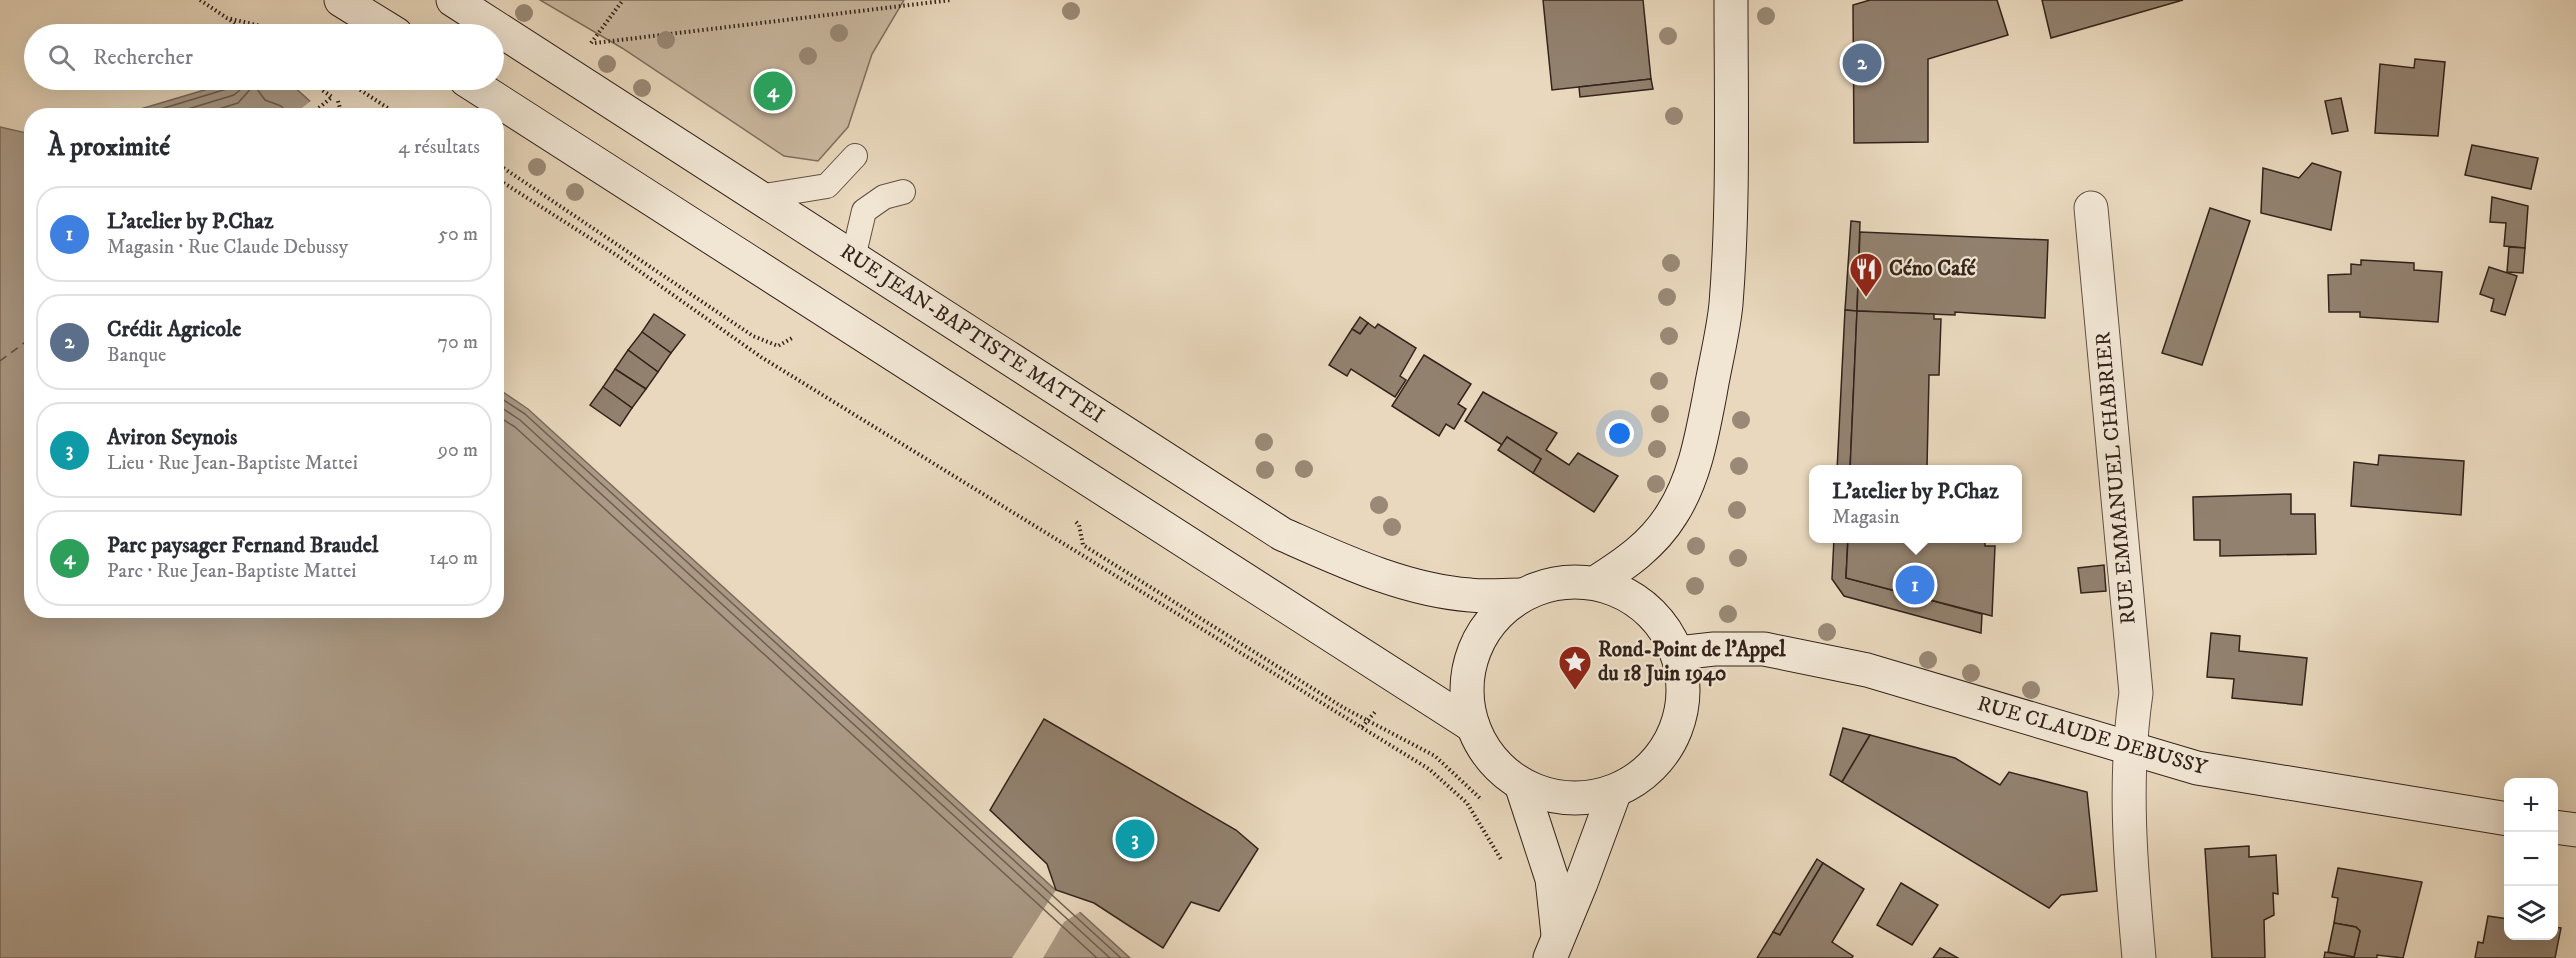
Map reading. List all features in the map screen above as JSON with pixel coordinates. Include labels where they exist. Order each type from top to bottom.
[{"type":"main road","points":[[341,0],[380,24]]},
{"type":"main road","name":"RUE JEAN-BAPTISTE MATTEI","points":[[453,0],[490,24]]},
{"type":"main road","points":[[1595,583],[1632,560],[1659,531],[1672,514],[1687,484],[1700,446],[1726,306],[1732,144],[1731,0]]},
{"type":"main road","name":"RUE JEAN-BAPTISTE MATTEI","points":[[504,33],[1282,534],[1341,560],[1412,585],[1470,595],[1521,595]]},
{"type":"main road","points":[[482,90],[1473,726]]},
{"type":"main road","name":"RUE EMMANUEL CHABRIER","points":[[2091,208],[2136,693],[2131,748],[2129,842],[2139,958]]},
{"type":"main road","points":[[1561,583],[1595,583],[1630,596],[1659,621],[1678,653],[1684,686],[1680,719],[1666,749],[1644,774],[1615,791],[1583,798],[1550,796],[1521,784],[1500,768],[1484,749],[1473,726],[1467,687],[1469,667],[1479,639],[1497,614],[1521,595],[1544,586],[1561,583]]},
{"type":"main road","name":"RUE CLAUDE DEBUSSY","points":[[1678,653],[1714,649],[1764,649],[1866,670],[2197,768],[2504,818]]},
{"type":"main road","points":[[1521,784],[1552,879],[1554,949]]},
{"type":"main road","points":[[1554,949],[1615,791]]},
{"type":"main road","points":[[2558,828],[2576,830]]},
{"type":"lane","points":[[759,197],[827,186],[855,156]]},
{"type":"lane","points":[[854,258],[864,211],[884,197],[903,192]]},
{"type":"path","points":[[200,0],[235,24]]},
{"type":"path","points":[[585,51],[623,0]]},
{"type":"path","points":[[591,44],[951,0]]},
{"type":"path","points":[[227,18],[252,24]]},
{"type":"path","points":[[319,108],[332,97],[322,90]]},
{"type":"path","points":[[360,90],[388,108]]},
{"type":"path","points":[[338,101],[340,108]]},
{"type":"path","points":[[504,167],[753,336],[778,346],[796,336]]},
{"type":"path","points":[[504,183],[618,256],[761,357],[1429,769],[1467,803],[1496,853],[1519,882],[1552,879]]},
{"type":"path","points":[[1070,518],[1079,525],[1083,544],[1344,708],[1435,756],[1476,793],[1488,809]]},
{"type":"shaded area","points":[[540,0],[904,0],[872,54],[848,127],[818,161],[784,156],[622,48]]},
{"type":"water","points":[[204,90],[298,90],[317,108],[144,108]]},
{"type":"water","points":[[0,127],[24,132],[24,618],[504,618],[504,393],[528,409],[1130,958],[0,958]]},
{"type":"pier","points":[[312,100],[321,108],[302,108]]},
{"type":"pier","points":[[1056,890],[1063,892],[1083,910],[1064,922],[1043,958],[1012,958]]},
{"type":"building","points":[[1543,0],[1643,0],[1651,79],[1552,90]]},
{"type":"building","points":[[1870,0],[1997,0],[2008,35],[1928,59],[1928,142],[1854,143],[1853,5]]},
{"type":"building","points":[[2042,0],[2183,0],[2051,38]]},
{"type":"building","points":[[2415,59],[2445,62],[2438,136],[2375,133],[2380,64],[2414,68]]},
{"type":"building","points":[[1651,79],[1653,89],[1580,97],[1579,87]]},
{"type":"building","points":[[2341,98],[2348,131],[2332,134],[2325,101]]},
{"type":"building","points":[[2472,145],[2538,158],[2531,189],[2465,175]]},
{"type":"building","points":[[2312,163],[2341,172],[2331,230],[2261,213],[2263,168],[2299,178]]},
{"type":"building","points":[[2492,197],[2528,206],[2525,248],[2504,246],[2506,223],[2490,222]]},
{"type":"building","points":[[2210,208],[2250,221],[2202,365],[2162,353]]},
{"type":"building","points":[[1851,221],[1860,222],[1857,311],[1845,310]]},
{"type":"building","points":[[1860,232],[2048,240],[2045,318],[1955,312],[1955,315],[1857,311]]},
{"type":"building","points":[[2509,247],[2525,248],[2523,273],[2507,272]]},
{"type":"building","points":[[2361,260],[2414,263],[2414,270],[2442,272],[2438,322],[2360,317],[2360,312],[2329,312],[2328,275],[2351,274],[2351,264],[2361,265]]},
{"type":"building","points":[[2489,267],[2517,276],[2505,315],[2491,311],[2494,299],[2480,294]]},
{"type":"building","points":[[1845,310],[1857,311],[1850,465],[1837,465]]},
{"type":"building","points":[[1857,311],[1934,314],[1934,319],[1941,319],[1939,375],[1929,375],[1927,465],[1850,465]]},
{"type":"building","points":[[654,314],[685,335],[671,353],[642,332]]},
{"type":"building","points":[[1360,317],[1368,323],[1360,334],[1352,329]]},
{"type":"building","points":[[1368,323],[1375,328],[1378,324],[1416,348],[1400,376],[1406,380],[1395,397],[1351,369],[1347,376],[1329,365],[1352,329],[1360,334]]},
{"type":"building","points":[[642,332],[671,353],[658,372],[628,350]]},
{"type":"building","points":[[628,350],[658,372],[646,389],[615,369]]},
{"type":"building","points":[[1424,355],[1471,384],[1458,404],[1466,409],[1454,429],[1446,424],[1439,436],[1392,406]]},
{"type":"building","points":[[615,369],[646,389],[632,408],[603,387]]},
{"type":"building","points":[[603,387],[632,408],[620,426],[590,405]]},
{"type":"building","points":[[1483,392],[1557,433],[1546,450],[1569,465],[1578,453],[1618,476],[1594,512],[1533,473],[1541,459],[1507,437],[1502,445],[1465,421]]},
{"type":"building","points":[[1507,437],[1541,459],[1533,473],[1498,450]]},
{"type":"building","points":[[2379,455],[2464,461],[2461,515],[2351,506],[2354,462],[2378,465]]},
{"type":"building","points":[[2291,494],[2291,514],[2315,514],[2316,554],[2220,556],[2220,540],[2194,540],[2193,497]]},
{"type":"building","points":[[1834,543],[1848,543],[1846,578],[1982,614],[1981,633],[1844,596],[1832,579]]},
{"type":"building","points":[[1848,543],[1985,543],[1985,546],[1995,546],[1992,616],[1846,578]]},
{"type":"building","points":[[2104,565],[2106,591],[2081,593],[2078,568]]},
{"type":"building","points":[[2211,633],[2240,636],[2239,651],[2307,658],[2302,705],[2232,698],[2234,679],[2207,677]]},
{"type":"building","points":[[1044,719],[1236,830],[1258,849],[1219,911],[1191,902],[1163,948],[1094,903],[1056,890],[1047,864],[990,810]]},
{"type":"building","points":[[1843,728],[1870,735],[1842,782],[1830,775]]},
{"type":"building","points":[[1870,735],[1955,758],[2000,785],[2009,772],[2087,792],[2097,891],[2061,895],[2049,908],[1842,782]]},
{"type":"building","points":[[2249,846],[2249,857],[2276,855],[2278,894],[2273,893],[2274,915],[2264,920],[2265,958],[2212,958],[2205,849]]},
{"type":"building","points":[[1817,859],[1823,863],[1780,935],[1773,932]]},
{"type":"building","points":[[1823,863],[1864,889],[1832,942],[1853,956],[1852,958],[1757,958],[1773,932],[1780,935]]},
{"type":"building","points":[[2338,868],[2422,882],[2403,958],[2377,955],[2377,958],[2324,958],[2325,952],[2354,957],[2360,931],[2356,927],[2334,923],[2338,898],[2332,897]]},
{"type":"building","points":[[1901,883],[1938,905],[1912,945],[1877,925]]},
{"type":"building","points":[[2488,916],[2504,918],[2504,940],[2558,940],[2558,928],[2561,928],[2555,958],[2475,958],[2478,942],[2483,943]]},
{"type":"building","points":[[2334,923],[2356,927],[2360,931],[2354,957],[2328,952]]},
{"type":"building","points":[[1940,948],[1958,958],[1933,958]]},
{"type":"ferry route","points":[[0,361],[24,343]]},
{"type":"place","name":"Crédit Agricole","points":[[1862,63]]},
{"type":"place","name":"Parc paysager Fernand Braudel","points":[[773,91]]},
{"type":"place","name":"Céno Café","points":[[1866,298]]},
{"type":"place","name":"L'atelier by P.Chaz","points":[[1915,585]]},
{"type":"place","name":"Rond-Point de l'Appel du 18 Juin 1940","points":[[1575,691]]},
{"type":"place","name":"Aviron Seynois","points":[[1135,839]]}]
